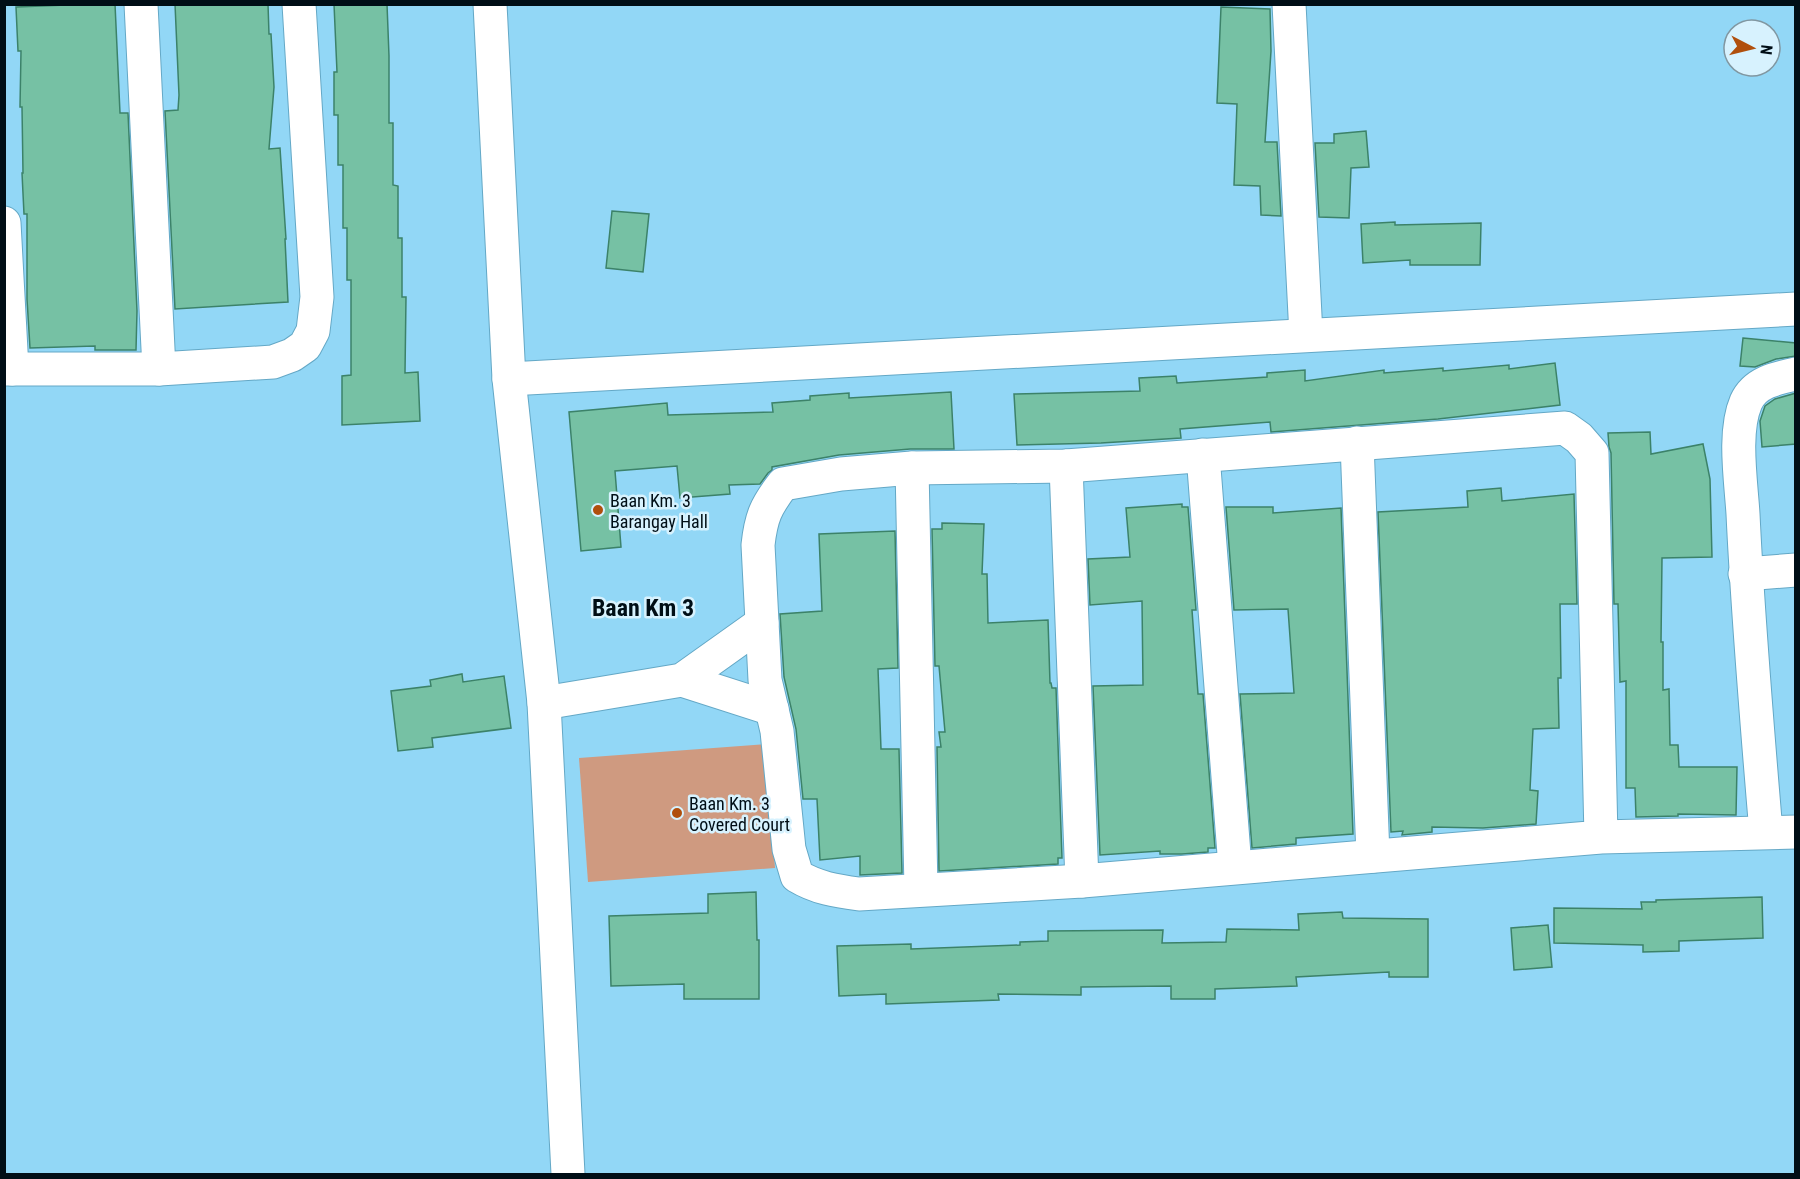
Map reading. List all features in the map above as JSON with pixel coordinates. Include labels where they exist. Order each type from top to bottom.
[{"type":"street","points":[[141,4],[159,369]]},
{"type":"street","points":[[4,223],[8,369],[159,369],[273,362],[292,355],[305,345],[313,331],[316,297],[299,4]]},
{"type":"street","points":[[490,4],[509,379],[544,703],[568,1174]]},
{"type":"street","points":[[1289,4],[1306,335]]},
{"type":"street","points":[[509,379],[1796,309]]},
{"type":"street","points":[[1601,837],[1592,453],[1579,438],[1565,428],[1066,466],[912,468],[841,474],[783,484],[769,502],[760,523],[758,545],[765,680],[777,730],[789,849],[797,876],[810,884],[859,894],[1082,881],[1601,837],[1781,832],[1746,574],[1738,427],[1747,400],[1758,386],[1796,374]]},
{"type":"street","points":[[1358,443],[1373,856]]},
{"type":"street","points":[[1203,455],[1235,867]]},
{"type":"street","points":[[1066,466],[1082,881]]},
{"type":"street","points":[[912,468],[921,890]]},
{"type":"street","points":[[1746,574],[1796,570]]},
{"type":"street","points":[[544,703],[682,680],[762,623]]},
{"type":"street","points":[[682,680],[772,709]]},
{"type":"shaded area","name":"Baan Km. 3 Covered Court","points":[[766,744],[775,868],[588,882],[579,758]]},
{"type":"building","points":[[115,4],[120,113],[128,113],[137,311],[136,350],[95,350],[95,346],[30,348],[27,299],[27,214],[24,214],[22,107],[20,107],[21,51],[18,51],[16,7]]},
{"type":"building","points":[[175,4],[268,4],[274,87],[269,149],[280,148],[288,302],[175,309],[165,111],[178,110]]},
{"type":"building","points":[[334,4],[387,4],[389,123],[393,123],[393,185],[398,186],[398,238],[402,238],[402,297],[406,297],[405,373],[418,372],[420,421],[342,425],[342,376],[351,375],[351,280],[347,280],[347,228],[343,228],[343,165],[338,165],[338,115],[334,115],[334,72],[337,72]]},
{"type":"building","points":[[1221,7],[1270,9],[1271,51],[1265,142],[1277,142],[1281,216],[1261,215],[1260,186],[1234,185],[1237,104],[1217,103]]},
{"type":"building","points":[[1366,131],[1369,167],[1351,168],[1349,218],[1319,217],[1315,143],[1334,143],[1334,134]]},
{"type":"building","points":[[612,211],[649,214],[643,272],[606,268]]},
{"type":"building","points":[[1395,222],[1395,225],[1481,223],[1480,265],[1410,265],[1410,260],[1363,263],[1361,224]]},
{"type":"building","points":[[1743,338],[1796,343],[1796,356],[1776,359],[1755,367],[1740,366]]},
{"type":"building","points":[[1555,363],[1560,405],[1438,419],[1271,432],[1270,422],[1180,429],[1181,438],[1017,445],[1014,394],[1140,391],[1139,378],[1176,376],[1177,383],[1267,377],[1267,373],[1305,370],[1305,381],[1384,370],[1384,373],[1443,368],[1443,371],[1509,365],[1509,369]]},
{"type":"building","points":[[951,392],[954,449],[910,449],[839,455],[772,467],[760,484],[729,485],[730,494],[680,498],[677,466],[615,471],[621,547],[581,551],[569,412],[667,403],[668,415],[773,412],[772,403],[810,400],[810,396],[849,393],[849,398]]},
{"type":"building","points":[[1796,393],[1796,444],[1762,447],[1760,421],[1765,406],[1775,399]]},
{"type":"building","points":[[1650,432],[1651,454],[1703,444],[1710,479],[1712,557],[1662,558],[1663,690],[1669,689],[1670,745],[1678,745],[1679,767],[1737,767],[1736,815],[1678,814],[1678,816],[1636,817],[1635,788],[1626,788],[1626,681],[1620,682],[1618,604],[1614,604],[1611,453],[1608,433]]},
{"type":"building","points":[[1501,488],[1502,501],[1574,494],[1577,604],[1560,604],[1559,728],[1533,729],[1530,790],[1538,791],[1536,824],[1483,828],[1432,827],[1432,832],[1402,835],[1403,831],[1391,832],[1378,512],[1468,507],[1467,491]]},
{"type":"building","points":[[1182,504],[1182,507],[1188,507],[1196,610],[1192,610],[1198,694],[1203,694],[1215,848],[1208,848],[1208,852],[1182,854],[1160,854],[1160,851],[1100,855],[1093,686],[1143,685],[1142,601],[1090,605],[1088,559],[1130,557],[1126,508]]},
{"type":"building","points":[[1226,507],[1273,507],[1273,513],[1341,508],[1353,834],[1296,838],[1296,844],[1252,848],[1240,694],[1294,693],[1288,609],[1234,610]]},
{"type":"building","points":[[942,523],[984,524],[982,574],[987,574],[988,623],[1048,620],[1050,683],[1052,688],[1056,688],[1062,858],[1058,858],[1058,864],[939,871],[937,747],[941,747],[939,732],[945,732],[939,666],[935,666],[932,529],[942,529]]},
{"type":"building","points":[[895,531],[898,668],[878,669],[881,749],[899,749],[902,873],[860,875],[860,856],[820,860],[817,799],[803,799],[796,729],[784,677],[780,614],[822,611],[819,534]]},
{"type":"building","points":[[462,674],[463,682],[504,676],[511,728],[432,738],[433,747],[398,751],[391,691],[431,686],[430,680]]},
{"type":"building","points":[[756,892],[759,999],[684,999],[684,984],[611,986],[609,916],[708,913],[708,894]]},
{"type":"building","points":[[1762,897],[1763,938],[1679,941],[1679,951],[1643,952],[1643,945],[1554,943],[1554,908],[1642,909],[1641,902],[1656,902],[1656,900]]},
{"type":"building","points":[[1342,912],[1343,918],[1428,919],[1428,977],[1389,977],[1389,972],[1296,977],[1297,986],[1215,989],[1215,999],[1171,999],[1171,986],[1081,987],[1081,995],[998,994],[999,1000],[886,1004],[886,994],[839,996],[837,946],[911,944],[911,949],[1020,945],[1020,942],[1048,941],[1048,931],[1163,930],[1162,943],[1226,942],[1227,929],[1299,930],[1298,914]]},
{"type":"building","points":[[1548,925],[1552,967],[1514,970],[1511,928]]},
{"type":"place","name":"Baan Km. 3 Barangay Hall","points":[[598,510]]},
{"type":"place","name":"Baan Km. 3 Covered Court","points":[[677,813]]},
{"type":"district","name":"Baan Km 3","points":[[643,608]]}]
